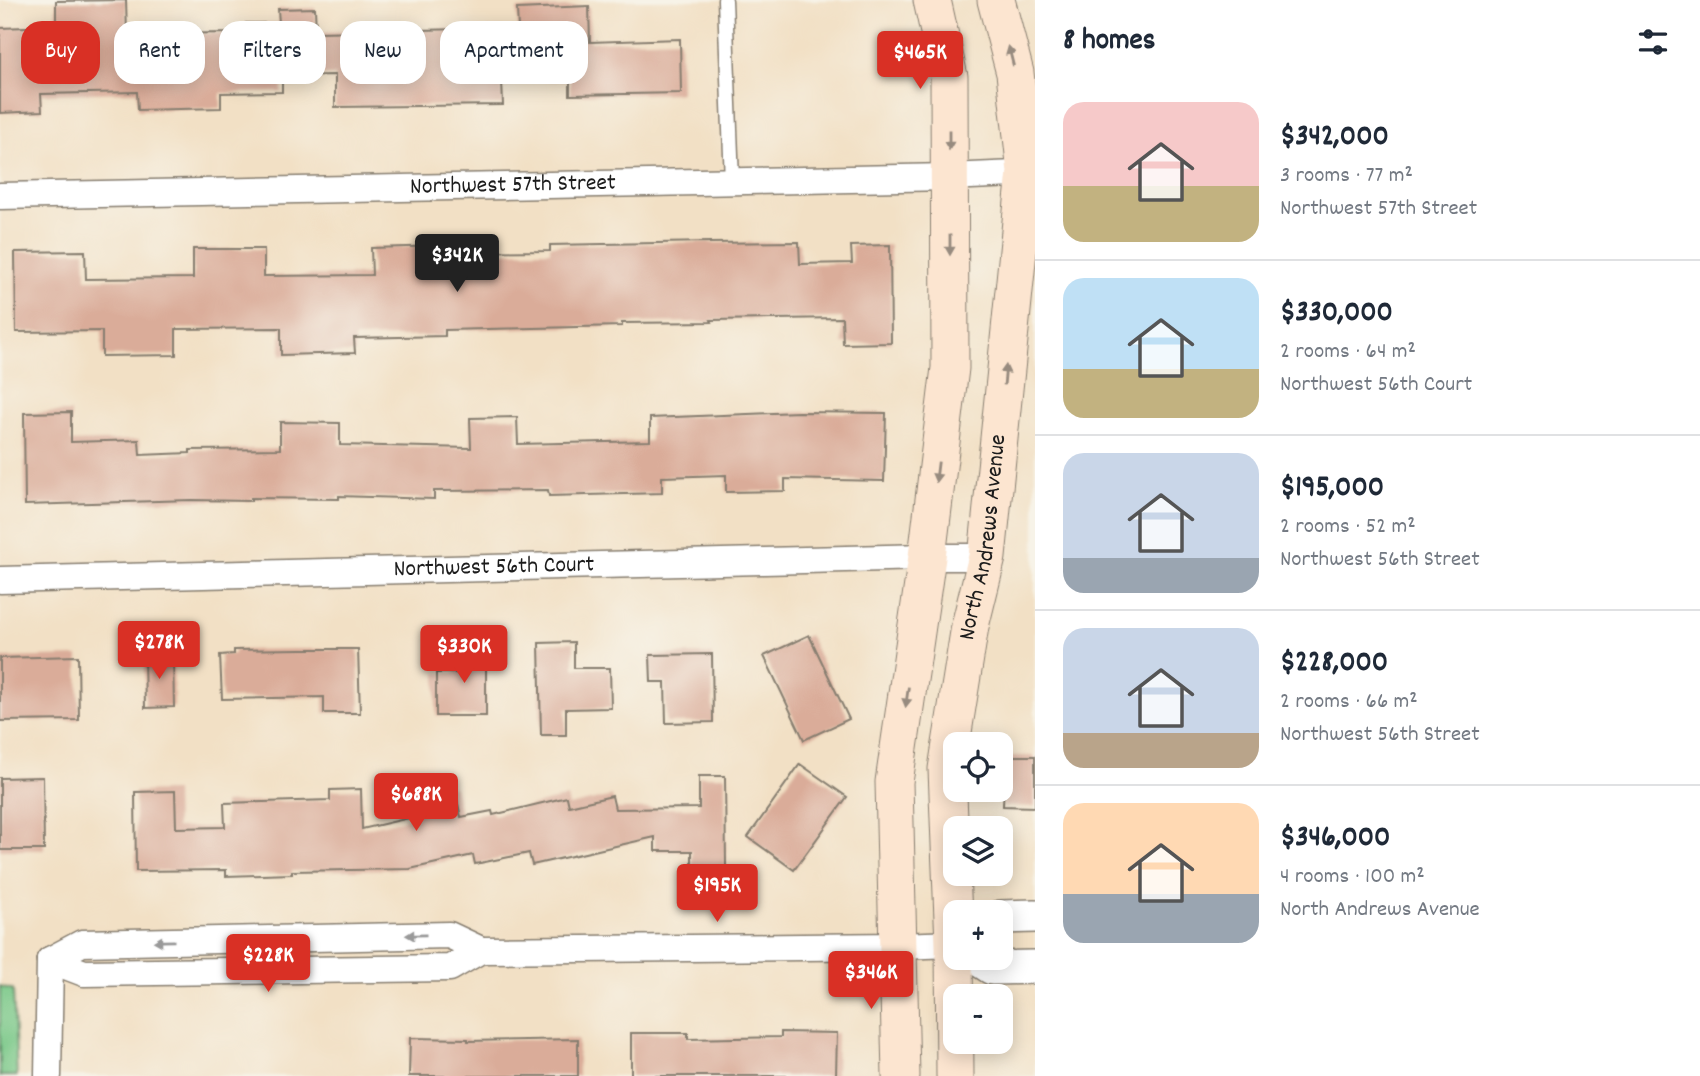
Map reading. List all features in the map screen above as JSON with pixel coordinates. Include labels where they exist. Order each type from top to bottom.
[{"type":"main road","points":[[901,1076],[894,782],[927,557],[950,368],[949,77],[932,0]]},
{"type":"main road","name":"North Andrews Avenue","points":[[957,900],[947,769],[970,626],[987,557],[1030,172],[1015,73],[996,0]]},
{"type":"main road","name":"North Andrews Avenue","points":[[955,1076],[959,970]]},
{"type":"street","name":"Northwest 57th Street","points":[[0,196],[949,177],[1030,172]]},
{"type":"street","name":"Northwest 56th Court","points":[[0,580],[987,557]]},
{"type":"street","points":[[1013,916],[1035,916]]},
{"type":"street","points":[[48,1076],[50,961],[82,943],[449,934],[481,950],[943,947]]},
{"type":"street","points":[[1013,968],[1035,967]]},
{"type":"lane","points":[[725,0],[732,181]]},
{"type":"green space","points":[[0,986],[13,990],[17,1076],[0,1076]]},
{"type":"building","points":[[126,0],[127,21],[114,21],[114,84],[205,84],[205,33],[219,33],[219,84],[282,84],[282,92],[221,93],[221,108],[138,110],[137,92],[41,94],[42,111],[0,113],[0,28],[21,27],[21,84],[100,84],[100,21],[56,21],[56,1]]},
{"type":"building","points":[[589,6],[590,42],[680,39],[681,93],[570,95],[570,84],[588,84],[588,21],[518,21],[517,9]]},
{"type":"building","points":[[315,8],[316,21],[279,21],[278,9]]},
{"type":"building","points":[[426,30],[440,30],[440,84],[502,84],[503,105],[335,107],[335,75],[326,75],[326,32],[340,32],[340,84],[426,84]]},
{"type":"building","points":[[799,242],[800,264],[852,263],[851,246],[890,245],[891,343],[843,344],[842,318],[445,330],[445,336],[354,338],[355,353],[281,355],[281,328],[176,329],[176,355],[102,356],[102,331],[16,332],[15,252],[85,251],[86,279],[193,278],[193,249],[264,249],[264,276],[372,275],[371,248],[443,246],[443,252],[550,251],[550,245]]},
{"type":"building","points":[[71,412],[71,442],[139,440],[140,455],[190,453],[190,450],[280,449],[280,422],[340,423],[340,445],[471,448],[470,418],[517,417],[518,444],[650,441],[650,418],[799,412],[886,413],[884,481],[785,479],[785,491],[726,492],[726,475],[662,477],[662,493],[549,496],[548,490],[434,491],[434,499],[339,496],[339,499],[251,498],[251,501],[25,505],[24,413]]},
{"type":"building","points":[[809,635],[849,719],[804,740],[764,656]]},
{"type":"building","points":[[574,642],[574,668],[610,668],[611,708],[566,709],[566,735],[541,735],[539,643]]},
{"type":"building","points":[[456,646],[486,646],[486,716],[436,716],[436,673],[456,673]]},
{"type":"building","points":[[358,649],[360,713],[324,713],[324,697],[222,699],[220,655],[234,654],[234,650]]},
{"type":"building","points":[[712,654],[713,722],[666,723],[665,682],[651,682],[650,655]]},
{"type":"building","points":[[144,655],[173,655],[174,707],[145,708]]},
{"type":"building","points":[[78,656],[79,720],[0,721],[0,658]]},
{"type":"building","points":[[1013,756],[1035,756],[1035,807],[1003,806],[1003,802],[1013,802]]},
{"type":"building","points":[[800,764],[847,797],[794,870],[748,837]]},
{"type":"building","points":[[699,776],[725,776],[726,867],[692,868],[692,851],[655,851],[655,837],[532,865],[529,853],[475,864],[473,855],[410,869],[292,871],[292,874],[226,876],[226,870],[136,871],[135,792],[175,791],[176,828],[225,827],[224,803],[330,800],[330,790],[361,789],[362,829],[418,816],[414,795],[454,786],[461,817],[492,811],[493,815],[567,797],[569,806],[612,796],[615,809],[699,808]]},
{"type":"building","points":[[43,777],[44,850],[0,850],[0,778]]},
{"type":"building","points":[[781,1032],[837,1033],[836,1076],[631,1076],[631,1033],[688,1033],[688,1039],[781,1037]]},
{"type":"building","points":[[410,1038],[468,1041],[578,1039],[578,1076],[409,1076]]}]
